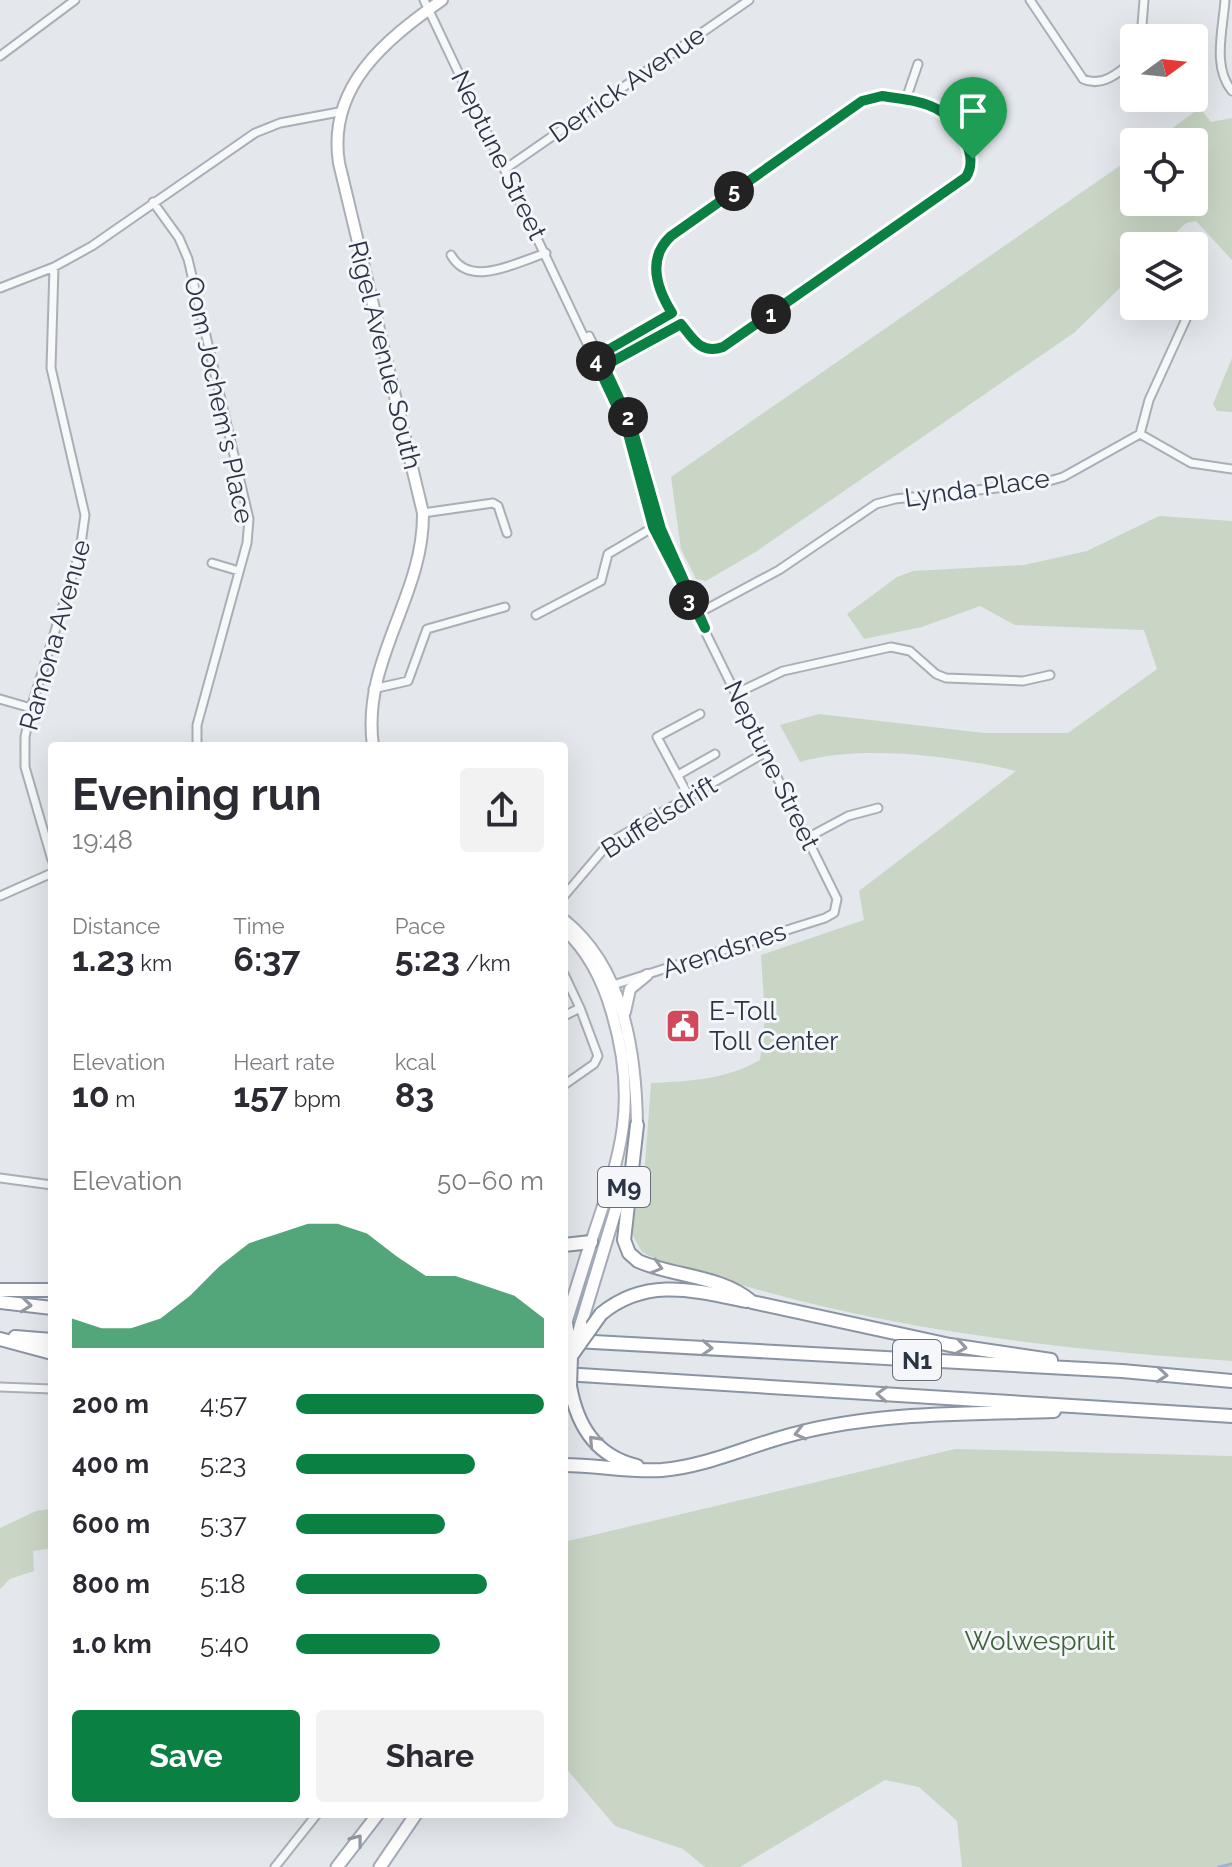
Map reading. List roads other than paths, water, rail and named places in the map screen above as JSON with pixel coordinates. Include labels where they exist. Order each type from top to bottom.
[{"type":"highway","points":[[637,1125],[624,1229],[626,1248],[638,1261],[732,1289],[752,1302]]},
{"type":"highway","points":[[568,1245],[591,1242]]},
{"type":"highway","points":[[568,1341],[627,1296],[665,1287],[752,1302],[950,1345],[1122,1371]]},
{"type":"highway","points":[[0,1290],[48,1290]]},
{"type":"highway","points":[[0,1302],[48,1308]]},
{"type":"highway","points":[[568,1340],[581,1324]]},
{"type":"highway","points":[[0,1338],[48,1340]]},
{"type":"highway","points":[[0,1338],[48,1352]]},
{"type":"highway","name":"N1","points":[[568,1343],[1122,1371],[1232,1381]]},
{"type":"highway","name":"N1","points":[[568,1380],[1232,1416]]},
{"type":"highway","points":[[568,1386],[582,1428],[601,1449],[621,1461],[647,1466],[719,1457]]},
{"type":"highway","points":[[568,1465],[660,1470],[719,1457],[798,1433],[883,1419],[1128,1409]]},
{"type":"main road","name":"Rigel Avenue South","points":[[373,742],[370,721],[373,689],[417,564],[423,513],[339,163],[336,136],[339,112],[349,87],[372,57],[426,5],[442,0]]},
{"type":"main road","name":"M9","points":[[568,924],[595,950],[608,986],[632,1056],[637,1125],[607,1248],[581,1324]]},
{"type":"main road","name":"M9","points":[[568,934],[608,986],[623,1052],[627,1099],[619,1155],[591,1242]]},
{"type":"main road","points":[[632,1056],[626,997],[647,975]]},
{"type":"main road","points":[[568,1333],[591,1242]]},
{"type":"main road","points":[[337,1867],[375,1818]]},
{"type":"main road","points":[[380,1867],[413,1818]]},
{"type":"street","points":[[0,56],[75,0]]},
{"type":"street","name":"Derrick Avenue","points":[[505,169],[749,0]]},
{"type":"street","points":[[1030,0],[1083,79],[1098,83],[1120,69]]},
{"type":"street","points":[[1142,24],[1144,0]]},
{"type":"street","points":[[1225,0],[1220,67],[1224,81],[1232,91]]},
{"type":"street","name":"Neptune Street","points":[[426,5],[602,367],[631,434],[656,526],[837,903]]},
{"type":"street","points":[[906,99],[918,64]]},
{"type":"street","points":[[882,96],[906,99],[945,114],[972,154],[972,166],[966,177],[723,347],[711,351],[699,346],[672,313],[659,293],[656,278],[659,256],[666,240],[862,101],[882,96]]},
{"type":"street","points":[[0,288],[54,267],[92,246],[255,133],[280,123],[339,112]]},
{"type":"street","name":"Oom Jochem's Place","points":[[153,202],[186,251],[246,499],[249,528],[201,709],[197,742]]},
{"type":"street","points":[[451,255],[458,267],[467,272],[482,272],[546,253]]},
{"type":"street","name":"Ramona Avenue","points":[[48,846],[25,767],[31,708],[85,533],[85,515],[51,368],[54,267]]},
{"type":"street","points":[[597,357],[672,313]]},
{"type":"street","points":[[1186,320],[1149,400],[1140,434],[1191,463],[1232,469]]},
{"type":"street","points":[[602,367],[681,324]]},
{"type":"street","name":"Lynda Place","points":[[698,613],[779,570],[876,504],[895,499],[1053,481],[1140,434]]},
{"type":"street","points":[[423,513],[493,503],[498,506],[507,533]]},
{"type":"street","points":[[536,615],[601,581],[608,554],[656,526]]},
{"type":"street","points":[[212,563],[239,571]]},
{"type":"street","points":[[373,689],[408,681],[427,629],[505,607]]},
{"type":"street","points":[[737,693],[783,671],[891,647],[910,651],[936,674],[951,679],[1023,681],[1050,675]]},
{"type":"street","points":[[0,699],[31,708]]},
{"type":"street","points":[[688,795],[657,737],[700,714]]},
{"type":"street","name":"Buffelsdrift","points":[[568,891],[595,855],[609,843],[766,752]]},
{"type":"street","points":[[678,775],[715,754]]},
{"type":"street","points":[[807,838],[848,816],[878,808]]},
{"type":"street","points":[[0,896],[48,875]]},
{"type":"street","name":"Arendsnes","points":[[608,986],[825,918],[834,913],[837,903]]},
{"type":"street","points":[[568,982],[598,1056],[594,1064],[568,1082]]},
{"type":"street","points":[[568,1014],[580,1008]]},
{"type":"street","points":[[0,1178],[48,1184]]},
{"type":"street","points":[[0,1387],[48,1389]]},
{"type":"street","points":[[275,1867],[314,1818]]},
{"type":"waterway","name":"Wolwespruit","points":[[1219,1867],[1232,1864]]},
{"type":"place","name":"E-Toll Toll Center","points":[[683,1026]]}]
